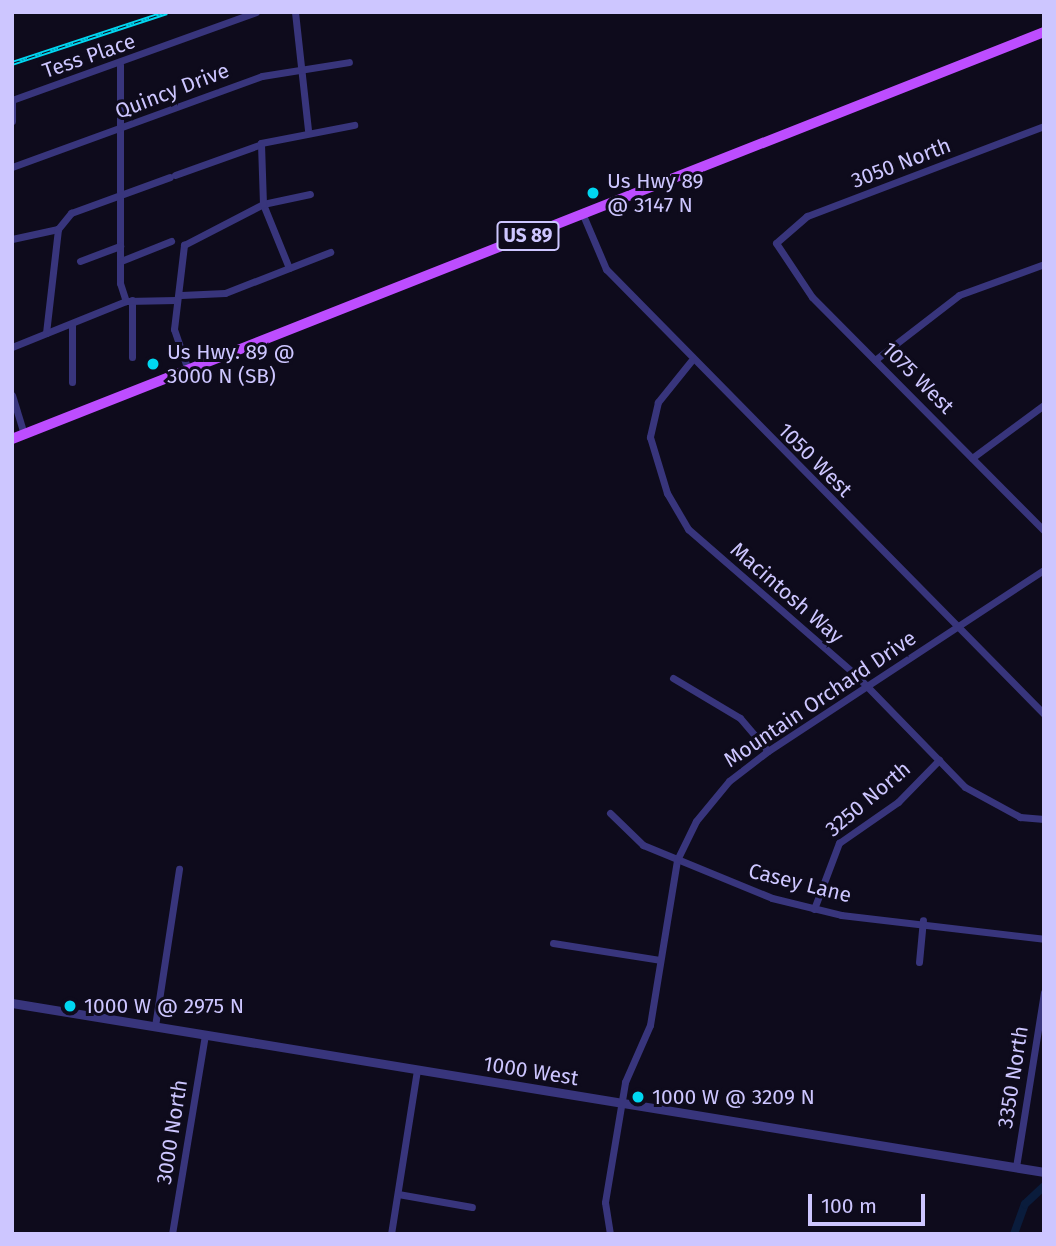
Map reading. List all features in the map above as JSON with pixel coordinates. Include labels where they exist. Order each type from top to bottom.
[{"type":"main road","name":"US 89","points":[[12,439],[1044,32]]},
{"type":"street","name":"Tess Place","points":[[12,100],[120,65],[256,12]]},
{"type":"street","points":[[295,12],[308,130]]},
{"type":"street","name":"Quincy Drive","points":[[12,167],[120,130],[262,76],[349,62]]},
{"type":"street","points":[[120,65],[120,246],[129,300],[132,357]]},
{"type":"street","points":[[12,100],[12,121]]},
{"type":"street","points":[[46,333],[58,229],[64,216],[259,145],[308,130],[354,125]]},
{"type":"street","name":"3050 North","points":[[776,243],[807,216],[1044,125]]},
{"type":"street","points":[[259,145],[263,204],[289,268]]},
{"type":"street","points":[[188,370],[174,329],[184,245],[263,204],[310,194]]},
{"type":"street","name":"1050 West","points":[[583,215],[606,269],[691,361],[1044,714]]},
{"type":"street","points":[[12,239],[58,229]]},
{"type":"street","points":[[121,261],[171,241]]},
{"type":"street","name":"1075 West","points":[[776,243],[812,297],[1044,531]]},
{"type":"street","points":[[80,261],[120,246]]},
{"type":"street","points":[[12,347],[129,300],[225,293],[330,252]]},
{"type":"street","points":[[875,360],[959,295],[1044,264]]},
{"type":"street","points":[[72,324],[72,382]]},
{"type":"street","name":"Macintosh Way","points":[[691,361],[658,402],[650,437],[676,513],[868,687],[939,760],[988,804],[1044,819]]},
{"type":"street","points":[[12,395],[15,412],[24,434]]},
{"type":"street","points":[[972,458],[1044,405]]},
{"type":"street","name":"Mountain Orchard Drive","points":[[610,1234],[605,1202],[621,1104],[650,1025],[677,860],[709,802],[768,751],[1044,570]]},
{"type":"street","points":[[673,678],[740,718],[768,751]]},
{"type":"street","name":"3250 North","points":[[814,909],[839,843],[898,802],[939,760]]},
{"type":"street","name":"Casey Lane","points":[[610,813],[634,839],[677,860],[814,909],[923,920],[1044,939]]},
{"type":"street","points":[[155,1027],[179,869]]},
{"type":"street","points":[[919,962],[923,920]]},
{"type":"street","points":[[553,943],[660,960]]},
{"type":"street","name":"3350 North","points":[[1016,1167],[1044,992]]},
{"type":"street","name":"1000 West","points":[[12,1003],[1044,1172]]},
{"type":"street","name":"3000 North","points":[[172,1234],[205,1035]]},
{"type":"street","points":[[391,1234],[417,1070]]},
{"type":"street","points":[[398,1194],[472,1207]]},
{"type":"waterway","points":[[1014,1234],[1025,1204],[1044,1186]]},
{"type":"railway","points":[[12,63],[167,12]]},
{"type":"place","name":"Us Hwy 89 @ 3147 N","points":[[593,193]]},
{"type":"place","name":"Us Hwy. 89 @ 3000 N (SB)","points":[[153,364]]},
{"type":"place","name":"1000 W @ 2975 N","points":[[70,1006]]},
{"type":"place","name":"1000 W @ 3209 N","points":[[638,1097]]}]
